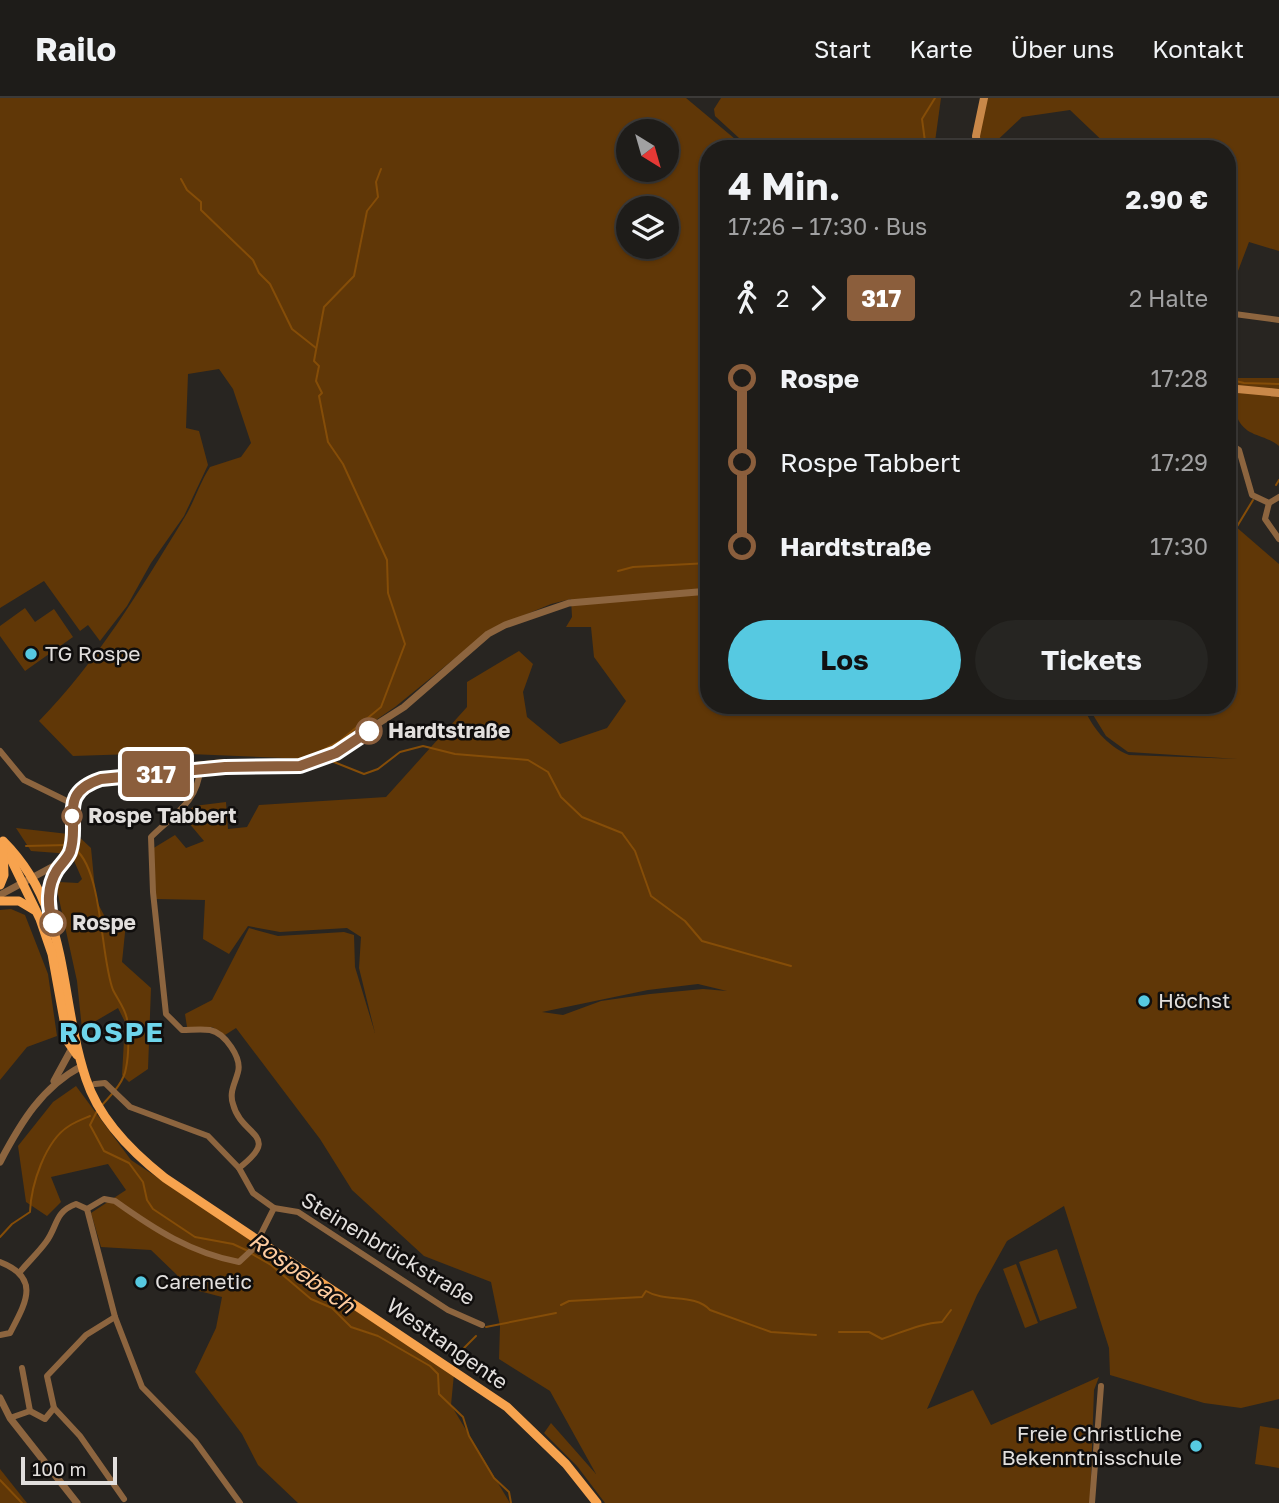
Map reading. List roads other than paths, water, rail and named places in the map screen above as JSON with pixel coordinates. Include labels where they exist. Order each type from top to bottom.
[{"type":"main road","points":[[976,140],[984,98]]},
{"type":"main road","points":[[1236,389],[1279,393]]},
{"type":"main road","points":[[0,885],[4,875],[1,839]]},
{"type":"main road","name":"Westtangente","points":[[1,839],[27,866],[50,914],[60,947],[82,1066]]},
{"type":"main road","name":"Westtangente","points":[[1,839],[37,913],[57,974],[67,1038],[82,1066],[96,1102],[135,1154],[165,1178],[259,1238],[507,1407],[566,1464],[597,1503]]},
{"type":"main road","points":[[50,914],[50,886],[63,862]]},
{"type":"main road","points":[[0,901],[19,901],[37,913]]},
{"type":"street","points":[[1236,314],[1279,320]]},
{"type":"street","points":[[1236,448],[1239,450],[1252,495],[1269,503]]},
{"type":"street","points":[[1279,497],[1269,503],[1265,519],[1279,539]]},
{"type":"street","points":[[0,895],[24,885],[63,862],[71,850],[73,804],[81,789],[101,779],[200,769],[300,766],[319,761],[404,707],[488,634],[569,603],[700,592]]},
{"type":"street","points":[[0,751],[24,780],[73,804]]},
{"type":"street","points":[[200,769],[199,785],[190,802],[151,837],[153,892],[166,1014],[174,1026],[183,1030],[212,1030],[222,1036],[238,1059],[239,1070],[232,1088],[231,1100],[234,1109],[258,1138],[260,1146],[258,1153],[239,1168]]},
{"type":"street","points":[[0,1162],[72,1048]]},
{"type":"street","points":[[51,1085],[82,1066]]},
{"type":"street","name":"Steinenbrückstraße","points":[[95,1084],[106,1083],[130,1107],[147,1115],[208,1136],[239,1168],[253,1193],[274,1208],[298,1212],[448,1310],[482,1325]]},
{"type":"street","name":"Steinenbrückstraße","points":[[88,1209],[104,1199],[115,1201],[156,1230],[213,1257],[239,1262],[254,1248],[274,1208]]},
{"type":"street","points":[[20,1272],[47,1241],[57,1216],[64,1208],[76,1204],[88,1209],[115,1317],[142,1387],[195,1441],[240,1503]]},
{"type":"street","points":[[0,1262],[20,1272],[26,1287],[26,1306],[10,1333],[0,1335]]},
{"type":"street","points":[[115,1317],[86,1335],[47,1376],[54,1408],[80,1436],[124,1499]]},
{"type":"street","points":[[22,1368],[30,1411]]},
{"type":"street","points":[[1092,1503],[1101,1386]]},
{"type":"street","points":[[0,1398],[10,1418],[77,1503]]},
{"type":"street","points":[[10,1418],[30,1411],[45,1419],[54,1408]]},
{"type":"waterway","points":[[925,140],[922,119],[935,98]]},
{"type":"waterway","points":[[131,770],[223,760],[291,761],[314,755],[340,741],[381,707],[405,644],[388,593],[387,560],[343,464],[328,442],[319,396],[322,393],[316,381],[319,366],[314,361],[324,307],[354,276],[367,211],[378,197],[376,182],[381,169]]},
{"type":"waterway","points":[[181,179],[187,190],[201,202],[201,210],[253,260],[259,273],[270,284],[292,329],[316,348]]},
{"type":"waterway","points":[[1236,381],[1279,384]]},
{"type":"waterway","points":[[1276,485],[1279,480]]},
{"type":"waterway","points":[[1236,528],[1253,500]]},
{"type":"waterway","points":[[618,571],[633,567],[700,563]]},
{"type":"waterway","points":[[334,762],[364,774],[378,769],[400,752],[423,746],[455,754],[528,760],[548,772],[561,797],[582,817],[622,833],[635,851],[651,896],[685,921],[702,941],[791,966]]},
{"type":"waterway","name":"Rospebach","points":[[26,846],[67,845]]},
{"type":"waterway","name":"Rospebach","points":[[72,847],[82,857],[90,872],[109,975],[127,1019],[128,1050],[125,1073],[117,1088],[103,1104]]},
{"type":"waterway","name":"Rospebach","points":[[97,1111],[90,1125],[104,1151],[129,1163],[143,1182],[147,1200],[153,1209],[195,1237],[233,1244],[248,1251]]},
{"type":"waterway","points":[[0,1237],[12,1224],[30,1212],[36,1177],[53,1142],[69,1126],[90,1116]]},
{"type":"waterway","name":"Rospebach","points":[[252,1254],[271,1265],[311,1299],[332,1308],[351,1327],[378,1336],[430,1366],[438,1374],[439,1394],[463,1417],[469,1436],[494,1478],[509,1492],[511,1503]]},
{"type":"waterway","points":[[561,1305],[569,1301],[642,1297],[646,1291],[662,1297],[696,1302],[710,1310],[771,1332],[816,1335]]},
{"type":"waterway","points":[[839,1332],[869,1332],[882,1339],[919,1326],[942,1322],[951,1310]]},
{"type":"waterway","points":[[486,1327],[556,1313]]},
{"type":"waterway","points":[[458,1354],[476,1336]]},
{"type":"waterway","points":[[0,1480],[22,1503]]},
{"type":"place","name":"TG Rospe","points":[[31,654]]},
{"type":"place","name":"Hardtstraße","points":[[369,731]]},
{"type":"place","name":"Rospe Tabbert","points":[[72,816]]},
{"type":"place","name":"Rospe","points":[[53,923]]},
{"type":"place","name":"Höchst","points":[[1144,1001]]},
{"type":"place","name":"Carenetic","points":[[141,1282]]},
{"type":"place","name":"Freie Christliche Bekenntnisschule","points":[[1196,1446]]},
{"type":"district","name":"ROSPE","points":[[112,1032]]}]
